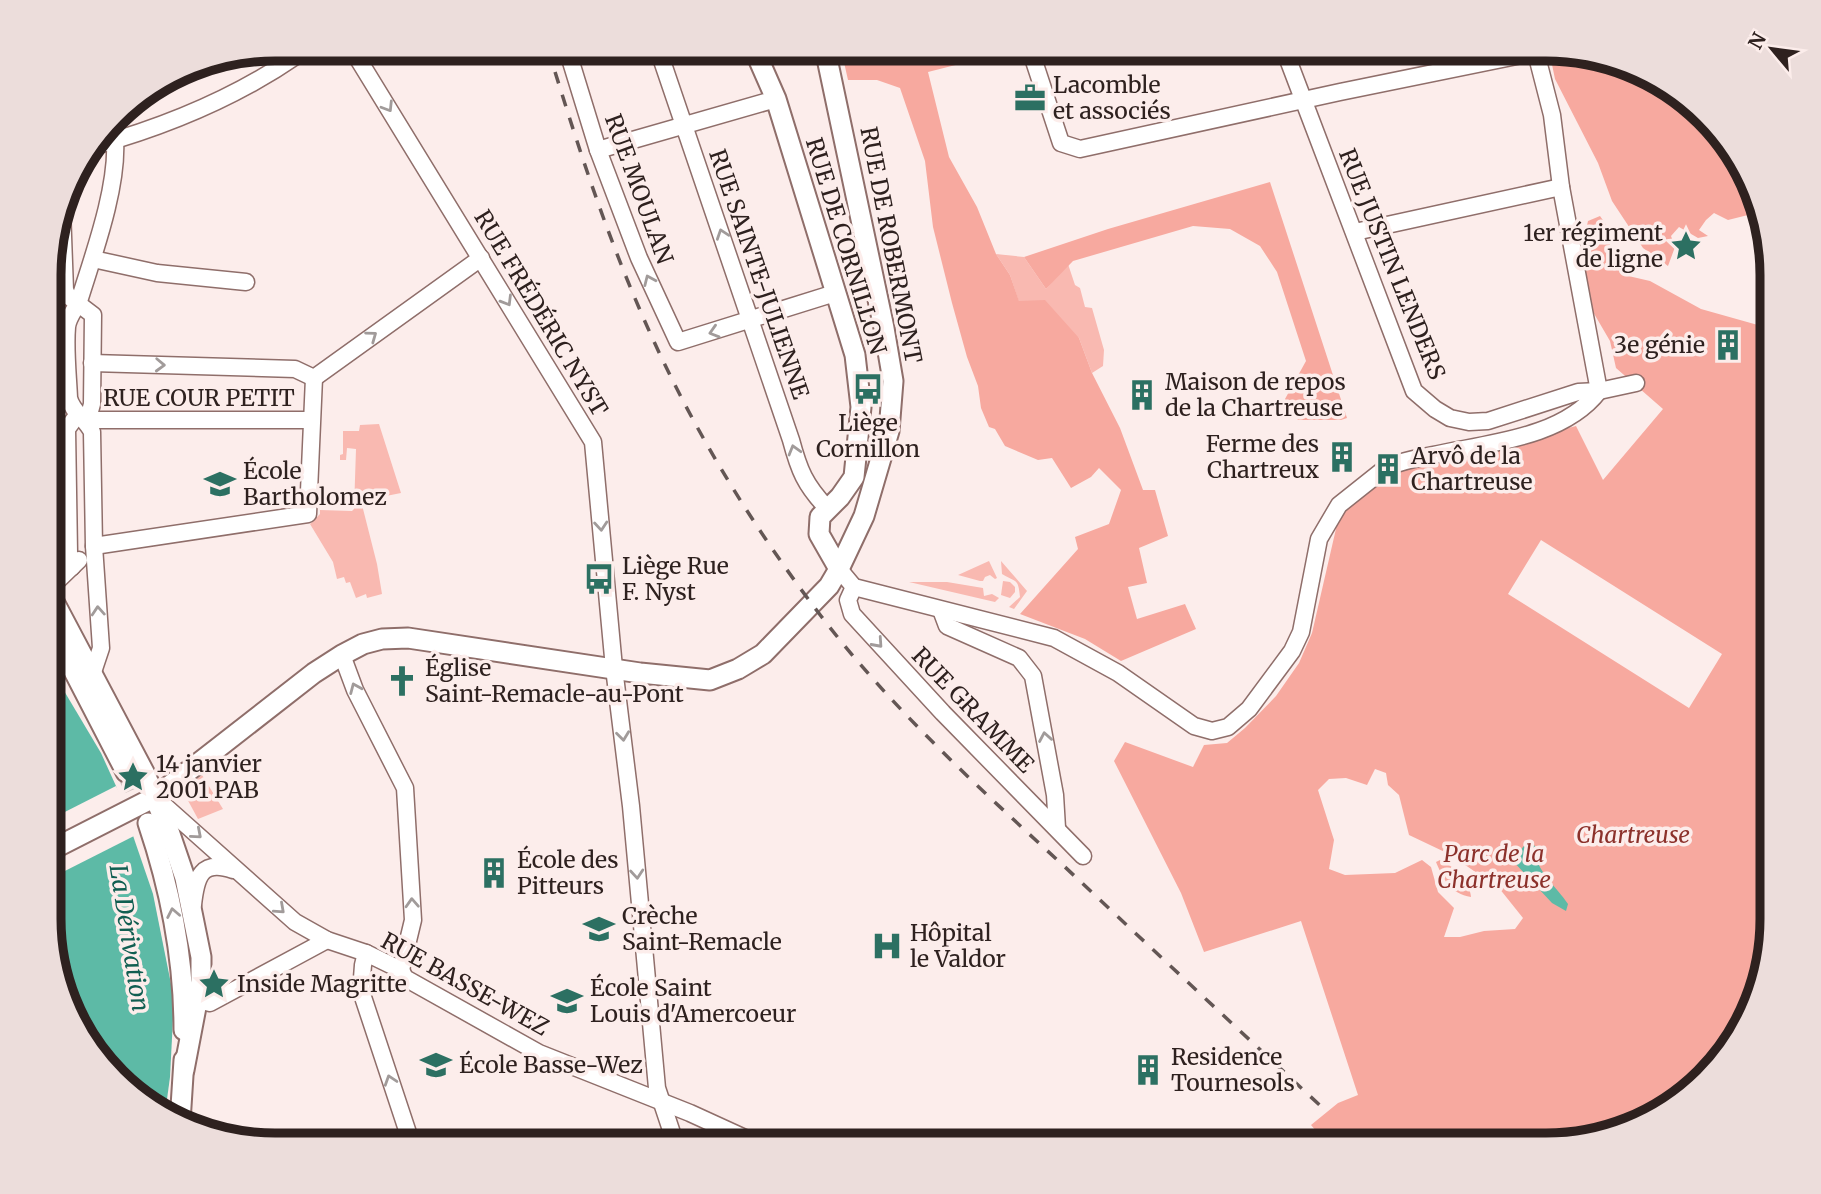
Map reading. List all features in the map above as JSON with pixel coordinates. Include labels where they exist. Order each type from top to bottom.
[{"type":"main road","name":"RUE DE CORNILLON","points":[[759,61],[776,99],[856,355],[861,407],[854,477],[841,497],[827,508]]},
{"type":"main road","name":"RUE DE ROBERMONT","points":[[61,845],[155,797],[314,673],[363,644],[382,639],[408,638],[640,673],[710,680],[752,662],[773,645],[828,586],[864,516],[885,447],[893,381],[828,61]]},
{"type":"main road","points":[[827,508],[820,517],[819,534],[839,569]]},
{"type":"main road","points":[[61,616],[155,797],[172,839],[192,907],[201,957],[201,981],[184,1070]]},
{"type":"main road","points":[[61,646],[127,772]]},
{"type":"main road","points":[[148,823],[168,887],[183,981],[184,1070],[181,1111]]},
{"type":"street","points":[[111,138],[220,101],[261,80],[289,61]]},
{"type":"street","name":"RUE FRÉDÉRIC NYST","points":[[359,61],[593,442],[657,1088],[672,1133]]},
{"type":"street","name":"RUE MOULAN","points":[[572,61],[598,150],[639,258],[678,342],[750,321]]},
{"type":"street","name":"RUE SAINTE-JULIENNE","points":[[662,61],[800,473],[810,491],[827,508]]},
{"type":"street","points":[[1034,61],[1061,143],[1080,149],[1490,61]]},
{"type":"street","name":"RUE JUSTIN LENDERS","points":[[1288,61],[1414,391],[1434,409],[1450,418],[1469,422],[1488,421],[1578,392],[1599,391],[1636,383]]},
{"type":"street","points":[[839,569],[854,587],[1054,638],[1118,673],[1194,726],[1212,731],[1228,727],[1249,709],[1292,651],[1301,632],[1319,539],[1339,505],[1387,468],[1542,431],[1570,418],[1599,391],[1561,187],[1552,115],[1538,61]]},
{"type":"street","points":[[598,150],[776,99]]},
{"type":"street","points":[[92,676],[101,648],[94,546],[92,432],[70,405],[67,326],[79,303],[93,259],[110,186],[116,154],[108,142]]},
{"type":"street","points":[[1355,232],[1561,187]]},
{"type":"street","points":[[63,246],[65,290],[68,296],[93,315],[92,404],[89,415],[67,429],[69,553],[72,566]]},
{"type":"street","points":[[314,378],[481,258]]},
{"type":"street","points":[[93,259],[157,273],[246,282]]},
{"type":"street","points":[[750,321],[835,293]]},
{"type":"street","points":[[92,363],[295,369],[314,378]]},
{"type":"street","points":[[61,577],[94,546],[308,514],[314,378]]},
{"type":"street","name":"RUE COUR PETIT","points":[[83,419],[312,420]]},
{"type":"street","name":"RUE GRAMME","points":[[854,587],[848,600],[852,614],[943,713],[1083,856]]},
{"type":"street","points":[[941,610],[947,626],[1019,658],[1033,676],[1055,795],[1057,828]]},
{"type":"street","points":[[342,655],[355,690],[405,788],[413,920],[401,970]]},
{"type":"street","name":"RUE BASSE-WEZ","points":[[155,797],[295,922],[327,940],[366,953],[401,970],[405,978],[539,1053],[732,1133]]},
{"type":"street","points":[[192,907],[198,879],[206,868],[216,865],[239,872]]},
{"type":"street","points":[[198,1000],[210,1003],[327,940]]},
{"type":"street","points":[[366,953],[361,991],[408,1133]]},
{"type":"shaded area","points":[[996,254],[1024,257],[1046,289],[1068,264],[1075,285],[1080,288],[1085,307],[1092,308],[1104,350],[1103,366],[1092,373],[1079,338],[1024,302],[1019,302],[1010,275]]},
{"type":"shaded area","points":[[379,424],[401,493],[361,501],[382,594],[367,598],[366,594],[356,598],[350,582],[346,583],[344,577],[337,579],[333,562],[310,524],[320,514],[320,510],[354,509],[356,449],[347,448],[346,460],[340,460],[340,455],[343,454],[343,431],[359,431],[360,425]]},
{"type":"shaded area","points":[[989,561],[997,578],[995,579],[990,575],[980,581],[958,575]]},
{"type":"shaded area","points":[[1001,561],[1027,591],[1014,609],[1009,607],[1020,597],[1018,586],[1016,581],[1002,574]]},
{"type":"shaded area","points":[[1003,581],[1010,582],[1015,587],[1010,598],[1001,595]]},
{"type":"shaded area","points":[[909,582],[947,582],[983,588],[984,596],[992,594],[999,598],[995,602]]},
{"type":"shaded area","points":[[202,775],[223,809],[198,819],[185,795],[188,786]]},
{"type":"green space","points":[[844,61],[971,61],[928,72],[949,157],[977,207],[996,254],[1010,275],[1019,301],[1045,300],[1079,338],[1092,373],[1120,428],[1143,490],[1155,490],[1168,536],[1139,548],[1147,583],[1128,587],[1137,619],[1185,604],[1196,629],[1121,661],[1085,639],[1020,614],[1078,549],[1075,537],[1109,524],[1121,490],[1099,468],[1091,477],[1071,488],[1052,458],[1038,460],[1005,446],[995,429],[989,427],[981,408],[978,386],[967,357],[933,227],[925,161],[900,88],[877,80],[848,80]]},
{"type":"green space","points":[[1551,61],[1573,63],[1627,78],[1665,97],[1687,114],[1715,145],[1731,168],[1750,214],[1728,220],[1714,213],[1699,230],[1708,236],[1698,238],[1679,227],[1671,236],[1675,247],[1668,266],[1643,248],[1612,201],[1598,163],[1555,79]]},
{"type":"green space","points":[[1270,182],[1347,418],[1341,420],[1298,420],[1285,399],[1306,361],[1277,272],[1260,246],[1230,229],[1193,226],[1073,261],[1046,289],[1024,257],[1108,229]]},
{"type":"green space","name":"Chartreuse","points":[[1600,216],[1609,229],[1611,261],[1624,275],[1650,281],[1701,309],[1759,325],[1759,932],[1756,960],[1748,987],[1724,1038],[1697,1070],[1653,1104],[1614,1121],[1587,1129],[1559,1132],[1317,1132],[1311,1125],[1338,1103],[1358,1095],[1301,921],[1204,952],[1181,893],[1114,761],[1125,742],[1193,767],[1204,745],[1227,743],[1276,696],[1299,663],[1312,633],[1338,520],[1378,476],[1388,479],[1401,475],[1398,466],[1479,452],[1576,426],[1603,480],[1663,409],[1616,368],[1610,341],[1589,305],[1583,243],[1588,221]],"holes":[[[1541,540],[1722,654],[1689,708],[1508,594]],[[1375,769],[1386,773],[1388,785],[1399,795],[1409,835],[1449,854],[1499,888],[1523,918],[1515,929],[1444,937],[1454,908],[1438,892],[1431,867],[1422,860],[1395,873],[1345,875],[1329,869],[1334,840],[1318,790],[1329,779],[1346,778],[1367,785]]]},
{"type":"green space","points":[[1440,860],[1461,875],[1468,885],[1471,897],[1458,893],[1449,885],[1436,862]]},
{"type":"water","name":"La Dérivation","points":[[61,686],[101,753],[116,786],[153,894],[174,999],[167,1103],[124,1070],[97,1038],[83,1013],[69,974],[61,918]]},
{"type":"water","points":[[1528,841],[1535,846],[1537,862],[1541,869],[1568,904],[1566,911],[1552,903],[1512,860]]},
{"type":"pier","points":[[116,786],[136,835],[61,873],[61,814]]},
{"type":"tunnel","points":[[126,772],[148,823]]},
{"type":"railway","points":[[552,61],[602,213],[658,350],[721,468],[794,580],[848,650],[937,747],[1326,1111]]},
{"type":"place","name":"Lacomble et associés","points":[[1030,98]]},
{"type":"place","name":"1er régiment de ligne","points":[[1686,246]]},
{"type":"place","name":"3e génie","points":[[1728,345]]},
{"type":"place","name":"Liège Cornillon","points":[[868,389]]},
{"type":"place","name":"Maison de repos de la Chartreuse","points":[[1142,395]]},
{"type":"place","name":"Ferme des Chartreux","points":[[1342,457]]},
{"type":"place","name":"Arvô de la Chartreuse","points":[[1388,469]]},
{"type":"place","name":"École Bartholomez","points":[[220,484]]},
{"type":"place","name":"Liège Rue F. Nyst","points":[[599,579]]},
{"type":"place","name":"Église Saint-Remacle-au-Pont","points":[[402,681]]},
{"type":"place","name":"14 janvier 2001 PAB","points":[[133,777]]},
{"type":"place","name":"École des Pitteurs","points":[[494,873]]},
{"type":"place","name":"Crèche Saint-Remacle","points":[[599,929]]},
{"type":"place","name":"Hôpital le Valdor","points":[[887,946]]},
{"type":"place","name":"Inside Magritte","points":[[214,984]]},
{"type":"place","name":"École Saint Louis d'Amercoeur","points":[[567,1001]]},
{"type":"place","name":"École Basse-Wez","points":[[436,1065]]},
{"type":"place","name":"Residence Tournesols","points":[[1148,1070]]},
{"type":"park label","name":"Parc de la Chartreuse","points":[[1494,867]]}]
